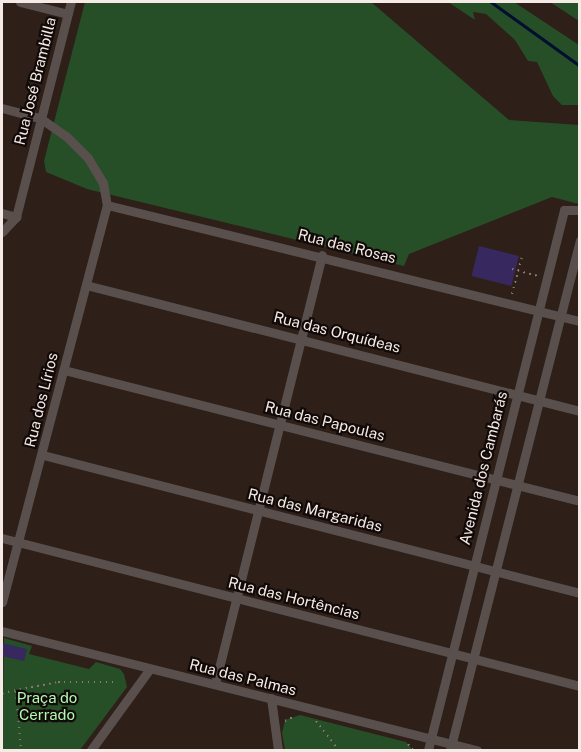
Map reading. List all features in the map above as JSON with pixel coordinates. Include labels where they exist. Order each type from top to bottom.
[{"type":"street","points":[[20,2],[68,14]]},
{"type":"street","name":"Rua José Brambilla","points":[[2,232],[16,217],[70,2]]},
{"type":"street","points":[[2,108],[40,118],[88,158],[103,183],[107,205]]},
{"type":"street","name":"Rua das Rosas","points":[[107,205],[321,255],[579,321]]},
{"type":"street","name":"Rua dos Lírios","points":[[2,602],[43,455],[107,205]]},
{"type":"street","name":"Avenida dos Cambarás","points":[[428,750],[564,210],[579,210]]},
{"type":"street","points":[[2,213],[16,217]]},
{"type":"street","points":[[451,747],[579,240]]},
{"type":"street","points":[[215,684],[277,424],[321,255]]},
{"type":"street","name":"Rua das Orquídeas","points":[[86,285],[301,338],[579,411]]},
{"type":"street","name":"Rua das Papoulas","points":[[64,370],[579,501]]},
{"type":"street","name":"Rua das Margaridas","points":[[43,455],[579,593]]},
{"type":"street","name":"Rua das Hortências","points":[[2,538],[579,686]]},
{"type":"street","name":"Rua das Palmas","points":[[2,631],[149,670],[271,698],[451,747],[477,750]]},
{"type":"street","points":[[91,750],[149,670]]},
{"type":"street","points":[[271,698],[278,750]]},
{"type":"path","points":[[510,303],[522,256]]},
{"type":"path","points":[[512,269],[548,279]]},
{"type":"path","points":[[2,693],[58,682],[113,682]]},
{"type":"path","points":[[15,691],[21,750]]},
{"type":"path","points":[[283,726],[290,716],[300,715]]},
{"type":"path","points":[[326,721],[314,718],[339,750]]},
{"type":"path","points":[[406,742],[413,750]]},
{"type":"green space","points":[[85,2],[371,2],[509,120],[579,125],[579,204],[552,197],[409,254],[404,266],[87,189],[46,172],[44,161]]},
{"type":"green space","points":[[448,2],[514,2],[579,45],[579,105],[562,105],[553,96],[537,62],[528,61],[515,40],[486,14],[473,12],[475,20]]},
{"type":"green space","points":[[550,2],[579,2],[579,21]]},
{"type":"green space","name":"Praça do Cerrado","points":[[4,638],[32,646],[29,654],[89,669],[96,662],[120,669],[124,674],[127,687],[80,750],[2,750]]},
{"type":"green space","points":[[300,715],[406,742],[413,750],[285,750],[282,733],[285,720]]},
{"type":"building","points":[[479,246],[519,256],[511,286],[472,276]]},
{"type":"building","points":[[2,643],[27,649],[24,661],[2,656]]},
{"type":"waterway","points":[[491,2],[580,66]]}]
